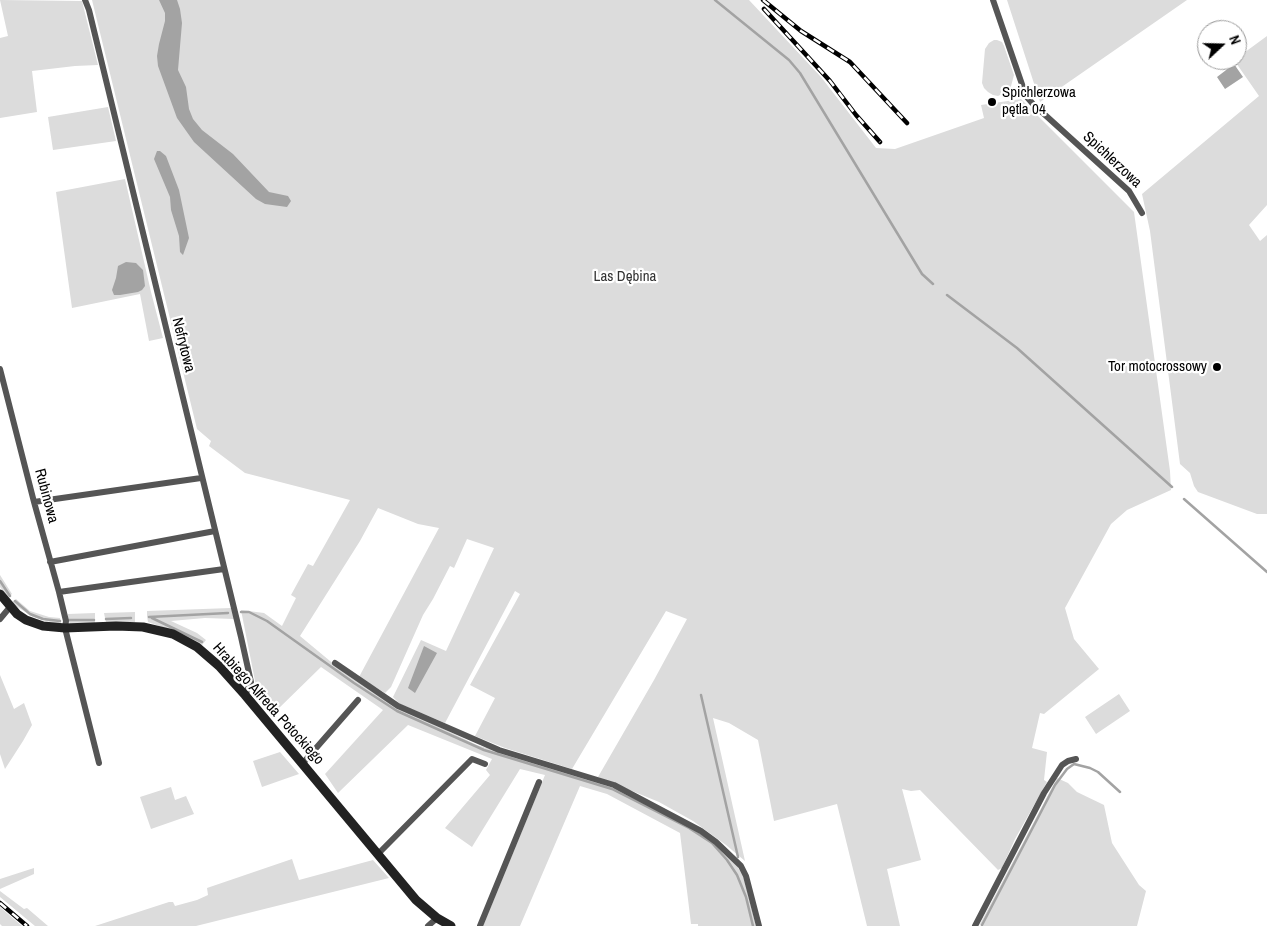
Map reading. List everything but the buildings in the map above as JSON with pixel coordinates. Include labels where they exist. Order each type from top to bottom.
[{"type":"street","name":"Nefrytowa","points":[[85,0],[89,10],[251,682],[245,695]]},
{"type":"street","name":"Spichlerzowa","points":[[992,0],[1026,96],[1038,110],[1129,191],[1142,213]]},
{"type":"street","name":"Rubinowa","points":[[0,369],[59,592],[66,621],[64,628],[99,762]]},
{"type":"street","points":[[34,502],[202,478]]},
{"type":"street","points":[[50,562],[215,531]]},
{"type":"street","points":[[59,592],[224,569]]},
{"type":"street","name":"Hrabiego Alfreda Potockiego","points":[[0,594],[10,607],[26,620],[36,624],[50,628],[131,626],[158,630],[185,639],[209,656],[303,763],[416,900],[437,918],[451,926]]},
{"type":"street","points":[[0,619],[10,607]]},
{"type":"street","points":[[335,663],[398,706],[499,750],[614,786],[693,826],[716,842],[740,866],[746,876],[759,926]]},
{"type":"street","points":[[303,763],[358,700]]},
{"type":"street","points":[[378,854],[472,759],[485,764]]},
{"type":"street","points":[[975,926],[1044,793],[1062,765],[1076,759]]},
{"type":"street","points":[[480,926],[539,782]]},
{"type":"street","points":[[428,926],[437,918]]},
{"type":"green space","points":[[0,0],[82,1],[98,65],[32,71],[37,112],[0,118],[0,38],[8,36]]},
{"type":"green space","name":"Las Dębina","points":[[92,0],[749,0],[821,77],[876,148],[895,149],[984,118],[981,105],[1021,99],[1134,212],[1170,471],[1171,490],[1127,510],[1111,524],[1065,608],[1074,639],[1099,669],[1044,714],[1040,713],[1032,748],[1047,752],[1044,780],[1047,782],[1015,839],[1002,868],[998,870],[920,790],[902,789],[921,860],[887,869],[900,926],[867,926],[837,804],[774,821],[758,740],[729,723],[713,718],[745,861],[693,821],[659,802],[598,777],[687,619],[666,611],[572,769],[505,748],[475,736],[495,698],[470,685],[520,594],[515,591],[445,723],[400,704],[393,697],[421,640],[446,651],[494,548],[467,539],[454,568],[450,566],[423,615],[391,687],[385,693],[359,677],[439,528],[418,524],[378,508],[360,541],[300,636],[336,666],[389,703],[477,745],[592,780],[621,791],[690,828],[721,850],[735,863],[743,875],[756,926],[698,926],[698,924],[691,924],[680,833],[607,794],[580,786],[520,926],[483,926],[545,775],[520,769],[472,847],[445,828],[490,775],[486,770],[492,759],[408,725],[338,793],[325,774],[383,710],[321,667],[275,712],[261,699],[257,691],[241,610],[264,613],[282,626],[296,598],[291,595],[308,564],[313,566],[350,500],[245,473],[209,446],[211,441],[197,429]]},
{"type":"green space","points":[[1007,0],[1187,0],[1040,102]]},
{"type":"green space","name":"Tor motocrossowy","points":[[1267,36],[1267,205],[1249,225],[1260,241],[1267,235],[1267,514],[1257,514],[1198,492],[1190,473],[1180,464],[1150,231],[1142,194],[1259,96],[1241,70],[1247,70],[1247,51]]},
{"type":"green space","points":[[994,40],[1002,42],[1014,75],[1010,90],[998,96],[988,92],[982,83],[985,49]]},
{"type":"green space","points":[[108,107],[116,141],[53,150],[48,117]]},
{"type":"green space","points":[[125,179],[163,338],[149,341],[140,294],[72,308],[56,192]]},
{"type":"green space","points":[[0,575],[12,594],[8,597],[0,587]]},
{"type":"green space","points":[[16,599],[30,611],[49,617],[60,618],[61,623],[57,624],[33,617],[13,604],[12,602]]},
{"type":"green space","points":[[231,608],[234,619],[205,618],[171,621],[197,633],[206,640],[202,645],[184,635],[148,622],[147,616],[147,611]]},
{"type":"green space","points":[[135,612],[135,622],[106,622],[104,613]]},
{"type":"green space","points":[[95,613],[95,623],[70,624],[68,619],[68,614]]},
{"type":"green space","points":[[0,675],[14,709],[24,703],[32,725],[5,769],[0,754]]},
{"type":"green space","points":[[1119,694],[1130,711],[1096,734],[1085,717]]},
{"type":"green space","points":[[280,752],[299,774],[262,787],[253,761]]},
{"type":"green space","points":[[1057,778],[1068,783],[1077,792],[1104,805],[1112,843],[1139,885],[1146,891],[1137,926],[981,926],[980,924]]},
{"type":"green space","points":[[171,787],[175,800],[186,796],[194,814],[151,829],[140,797]]},
{"type":"green space","points":[[292,859],[299,880],[373,860],[389,878],[196,926],[95,926],[169,902],[173,902],[175,906],[197,900],[208,895],[207,888]]},
{"type":"green space","points":[[34,868],[34,874],[0,889],[0,879]]},
{"type":"green space","points":[[0,891],[24,909],[27,908],[48,926],[35,926],[0,897]]},
{"type":"green space","points":[[0,907],[22,926],[2,926],[0,924]]},
{"type":"shaded area","points":[[159,0],[177,0],[180,9],[182,23],[178,70],[186,87],[189,109],[193,119],[202,130],[233,154],[269,192],[288,196],[291,201],[287,207],[265,204],[256,199],[194,142],[177,118],[158,66],[157,56],[165,21],[165,13]]},
{"type":"shaded area","points":[[1226,70],[1238,70],[1243,77],[1225,89],[1217,77]]},
{"type":"shaded area","points":[[157,151],[166,156],[179,190],[189,238],[183,255],[180,252],[179,236],[171,210],[170,197],[154,159]]},
{"type":"shaded area","points":[[126,262],[136,263],[143,270],[145,286],[138,292],[114,295],[112,290],[118,266]]},
{"type":"shaded area","points":[[424,646],[437,653],[415,693],[408,688]]},
{"type":"waterway","points":[[715,0],[789,60],[800,73],[922,274],[933,284]]},
{"type":"waterway","points":[[947,295],[1017,348],[1172,487]]},
{"type":"waterway","points":[[1184,499],[1267,572]]},
{"type":"waterway","points":[[0,581],[10,596]]},
{"type":"waterway","points":[[15,601],[30,614],[43,619],[60,621]]},
{"type":"waterway","points":[[241,612],[249,612],[267,621],[397,711],[484,750],[612,789],[689,828],[712,843],[737,875],[746,897],[753,926]]},
{"type":"waterway","points":[[149,617],[228,613]]},
{"type":"waterway","points":[[106,619],[131,618]]},
{"type":"waterway","points":[[152,618],[202,642]]},
{"type":"waterway","points":[[69,620],[94,620]]},
{"type":"waterway","points":[[701,695],[738,857]]},
{"type":"waterway","points":[[982,925],[1055,785],[1067,769],[1074,764],[1090,768],[1098,772],[1120,792]]},
{"type":"railway","points":[[763,0],[801,31],[850,62],[907,123]]},
{"type":"railway","points":[[764,9],[830,81],[880,142]]},
{"type":"railway","points":[[0,903],[27,926]]},
{"type":"place","name":"Spichlerzowa pętla 04","points":[[992,102]]},
{"type":"place","name":"Tor motocrossowy","points":[[1217,367]]}]
